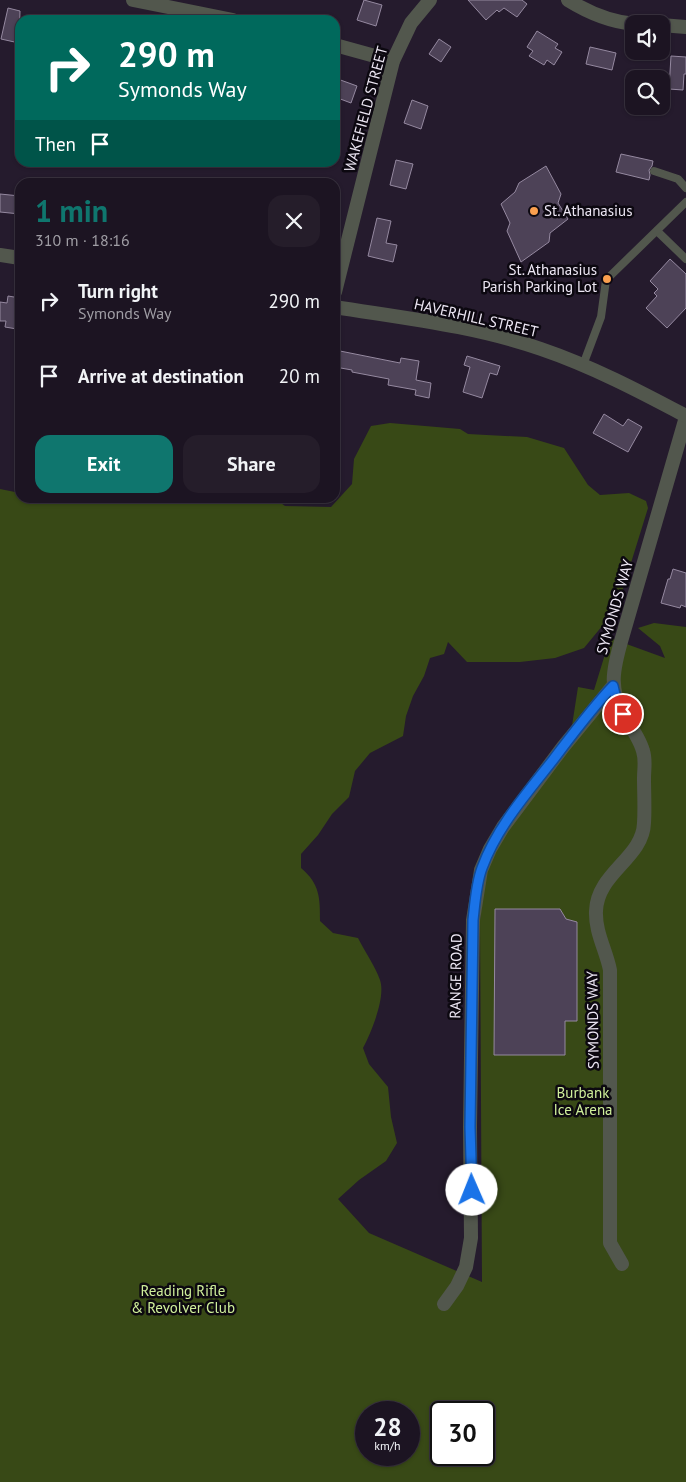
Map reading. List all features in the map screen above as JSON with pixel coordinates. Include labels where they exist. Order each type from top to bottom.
[{"type":"street","points":[[132,0],[193,6],[218,15]]},
{"type":"street","name":"WAKEFIELD STREET","points":[[340,272],[393,61],[411,23],[430,0]]},
{"type":"street","points":[[568,0],[606,19],[625,23]]},
{"type":"street","points":[[670,26],[686,27]]},
{"type":"street","points":[[340,46],[393,61]]},
{"type":"street","points":[[0,255],[15,257]]},
{"type":"street","name":"HAVERHILL STREET","points":[[340,308],[400,317],[501,337],[540,349],[628,385],[686,416]]},
{"type":"street","name":"SYMONDS WAY","points":[[622,1264],[610,1243],[610,975],[608,959],[597,930],[596,910],[600,892],[606,882],[633,850],[642,836],[644,825],[645,762],[643,749],[617,703],[613,686],[615,663],[686,416]]},
{"type":"street","name":"RANGE ROAD","points":[[444,1304],[457,1286],[466,1267],[471,1238],[470,1127],[473,920],[481,870],[495,839],[509,819],[563,747],[613,686]]},
{"type":"lane","points":[[654,171],[678,179],[686,188]]},
{"type":"lane","points":[[583,365],[601,316],[606,280],[686,202]]},
{"type":"lane","points":[[657,231],[686,259]]},
{"type":"green space","name":"Reading Rifle & Revolver Club","points":[[390,423],[460,429],[468,434],[527,437],[564,448],[588,485],[600,495],[629,493],[646,501],[648,508],[617,608],[584,648],[555,658],[520,662],[467,662],[448,642],[444,654],[430,658],[406,716],[403,736],[370,753],[355,771],[349,797],[332,814],[318,835],[301,854],[301,868],[312,880],[318,892],[320,921],[333,933],[358,938],[375,969],[381,987],[377,1015],[363,1048],[369,1064],[388,1087],[391,1117],[397,1143],[386,1161],[359,1180],[338,1199],[369,1233],[482,1282],[480,920],[485,875],[496,847],[569,745],[578,687],[594,690],[610,638],[665,658],[660,646],[638,628],[654,623],[686,627],[686,1482],[0,1482],[0,489],[15,492],[15,503],[281,503],[285,506],[331,507],[335,503],[340,503],[340,497],[352,484],[354,459],[371,426]]},
{"type":"building","points":[[364,0],[382,5],[376,26],[357,20]]},
{"type":"building","points":[[468,0],[522,0],[527,4],[517,17],[504,8],[499,12],[497,10],[486,20]]},
{"type":"building","points":[[8,8],[20,11],[20,15],[15,15],[15,42],[1,39]]},
{"type":"building","points":[[537,31],[558,44],[555,48],[562,52],[554,65],[547,60],[544,65],[529,56],[533,51],[527,47]]},
{"type":"building","points":[[439,39],[451,47],[441,62],[429,54]]},
{"type":"building","points":[[590,47],[616,53],[612,70],[586,64]]},
{"type":"building","points":[[671,56],[686,57],[686,74],[684,74],[683,90],[670,89]]},
{"type":"building","points":[[340,80],[357,86],[351,103],[340,99]]},
{"type":"building","points":[[412,100],[428,106],[421,129],[404,123]]},
{"type":"building","points":[[621,154],[653,161],[649,170],[649,180],[616,172]]},
{"type":"building","points":[[396,160],[413,164],[406,189],[390,185]]},
{"type":"building","name":"St. Athanasius","points":[[546,166],[561,194],[558,203],[568,219],[550,233],[549,242],[521,262],[507,231],[510,223],[501,204],[515,192],[519,183]]},
{"type":"building","points":[[0,194],[15,196],[15,214],[0,212]]},
{"type":"building","points":[[377,218],[391,221],[386,243],[397,245],[393,262],[368,256]]},
{"type":"building","points":[[670,259],[686,274],[686,308],[667,328],[646,308],[657,296],[654,293],[658,289],[650,281]]},
{"type":"building","points":[[8,296],[15,297],[15,329],[5,327],[6,321],[0,321],[0,302],[7,303]]},
{"type":"building","points":[[340,351],[400,363],[401,358],[419,361],[416,380],[431,383],[429,398],[415,395],[416,390],[388,385],[389,379],[352,372],[352,370],[340,368]]},
{"type":"building","points":[[467,356],[500,366],[497,375],[490,373],[482,398],[463,392],[470,367],[464,365]]},
{"type":"building","points":[[604,414],[623,426],[628,419],[642,427],[628,452],[593,433]]},
{"type":"building","points":[[673,569],[686,573],[686,607],[681,605],[680,608],[661,603]]},
{"type":"building","name":"Burbank Ice Arena","points":[[495,909],[560,909],[566,919],[577,922],[577,1021],[565,1021],[565,1055],[494,1055]]},
{"type":"place","name":"St. Athanasius","points":[[534,211]]},
{"type":"place","name":"St. Athanasius Parish Parking Lot","points":[[607,279]]},
{"type":"route","points":[[472,1190],[470,1127],[473,920],[481,870],[495,839],[503,827],[601,698],[613,686],[614,695],[623,714]]}]
